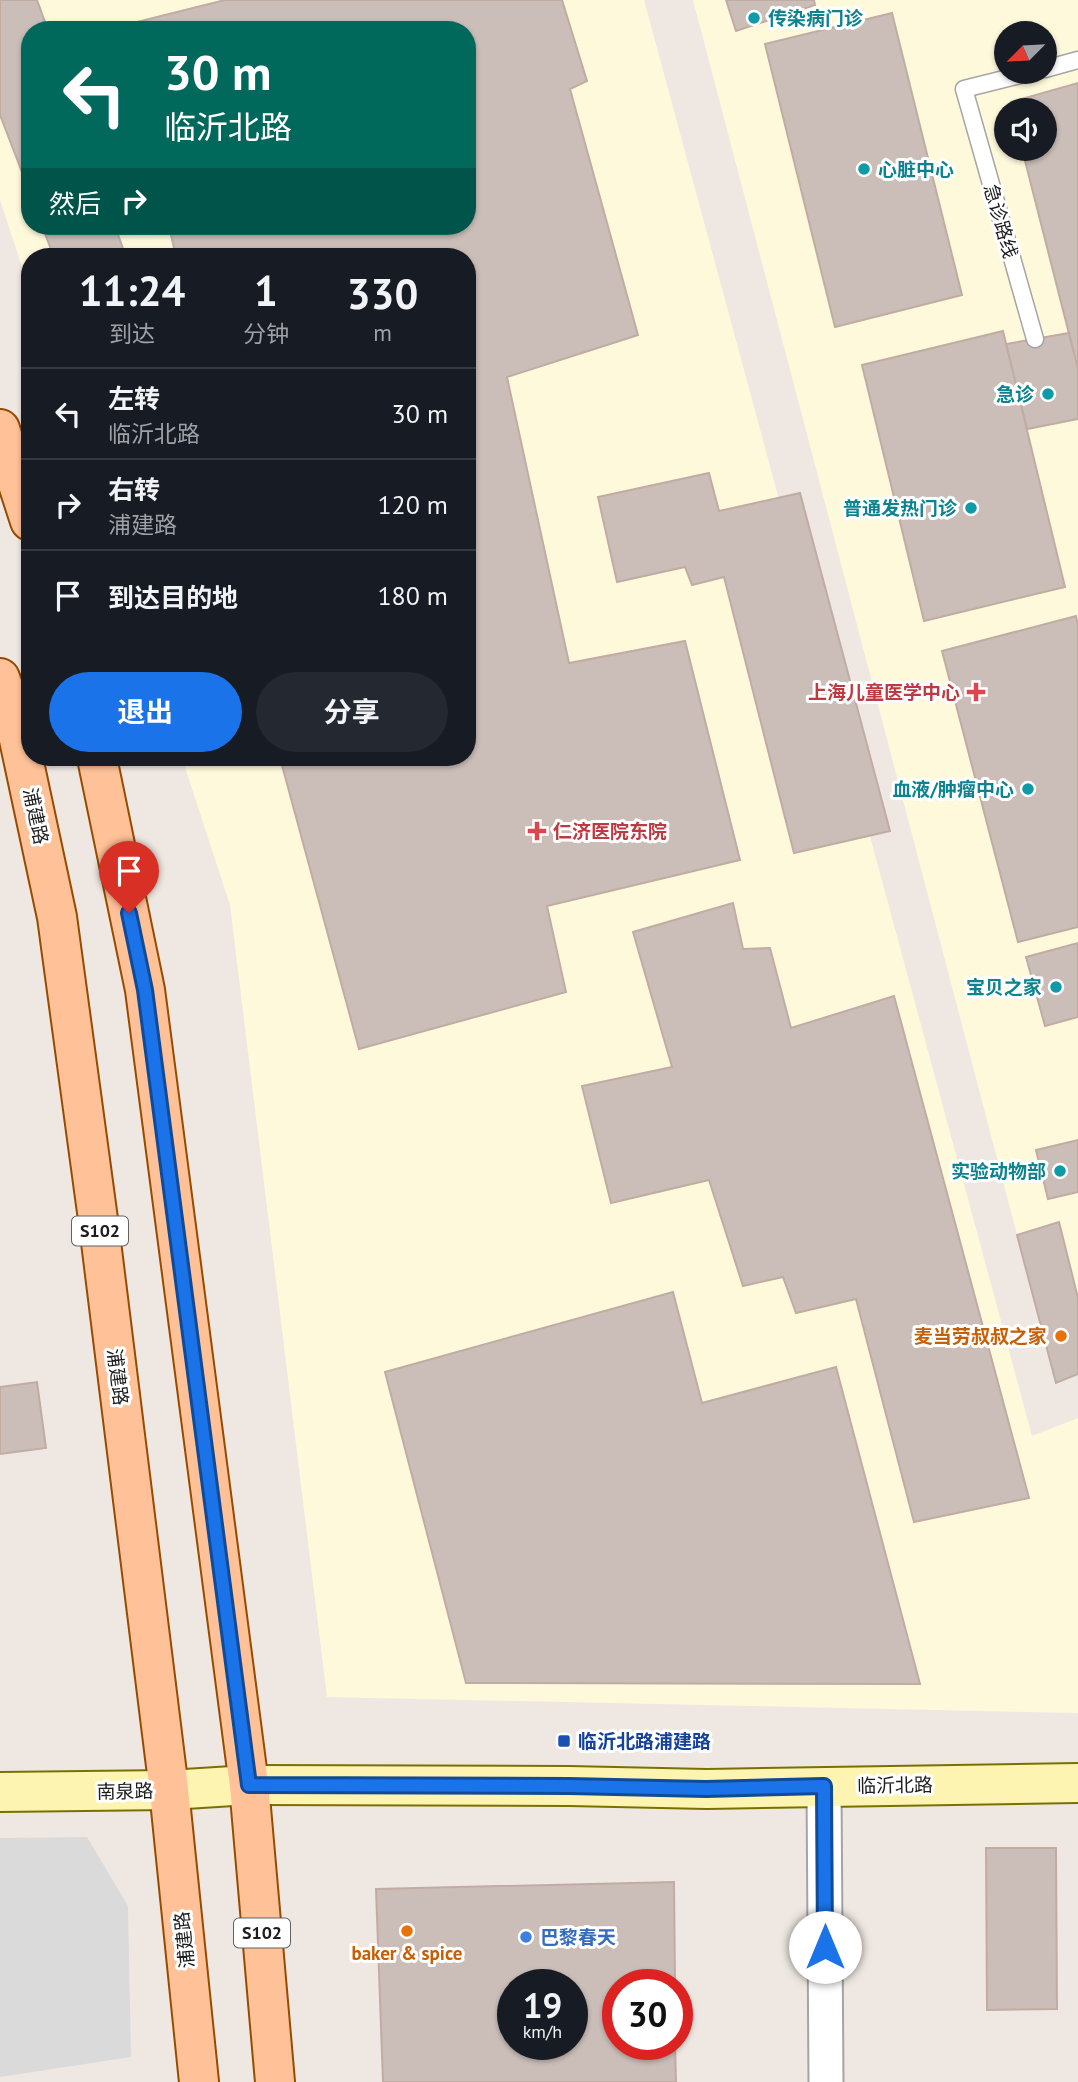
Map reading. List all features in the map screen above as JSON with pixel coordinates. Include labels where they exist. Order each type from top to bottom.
[{"type":"main road","points":[[0,429],[21,493]]},
{"type":"main road","name":"浦建路","points":[[0,678],[14,716],[21,749]]},
{"type":"main road","name":"浦建路","points":[[25,766],[57,917],[98,1220],[169,1790],[199,2082]]},
{"type":"main road","name":"S102","points":[[99,766],[145,990],[249,1785],[275,2082]]},
{"type":"street","name":"临沂北路","points":[[249,1785],[706,1789],[1078,1783]]},
{"type":"street","name":"南泉路","points":[[0,1792],[169,1790],[249,1785]]},
{"type":"street","points":[[824,1786],[826,2082]]},
{"type":"lane","points":[[1057,66],[1078,60]]},
{"type":"lane","name":"急诊路线","points":[[994,82],[964,89],[1035,339]]},
{"type":"shaded area","name":"仁济医院东院","points":[[0,0],[644,0],[1032,1436],[1078,1418],[1078,1713],[327,1697],[230,905],[185,766],[476,766],[476,248],[21,248],[21,264],[0,200]]},
{"type":"shaded area","name":"上海儿童医学中心","points":[[693,0],[1078,0],[1078,1374],[1056,1383]]},
{"type":"shaded area","points":[[87,1837],[128,1906],[131,2057],[0,2077],[0,1838]]},
{"type":"building","points":[[0,0],[37,0],[45,21],[21,21],[21,170],[0,115]]},
{"type":"building","points":[[225,0],[562,0],[587,81],[570,89],[638,335],[507,377],[569,663],[685,641],[740,860],[547,906],[566,992],[359,1049],[282,766],[476,766],[476,248],[174,248],[171,235],[476,235],[476,21],[141,21]]},
{"type":"building","name":"传染病门诊","points":[[726,0],[814,0],[815,5],[736,31]]},
{"type":"building","name":"心脏中心","points":[[892,13],[962,295],[835,327],[765,44]]},
{"type":"building","points":[[1078,83],[1078,369],[1025,161],[1057,161],[1057,98],[1025,98]]},
{"type":"building","points":[[45,235],[118,235],[123,248],[51,248]]},
{"type":"building","name":"普通发热门诊","points":[[1003,331],[1065,587],[924,621],[862,365]]},
{"type":"building","name":"急诊","points":[[1069,333],[1078,369],[1078,419],[1027,429],[1006,344]]},
{"type":"building","points":[[709,473],[719,511],[800,493],[890,831],[794,853],[724,577],[692,585],[685,567],[617,582],[598,497]]},
{"type":"building","name":"血液/肿瘤中心","points":[[1076,616],[1078,927],[1018,942],[942,651]]},
{"type":"building","points":[[733,903],[743,949],[770,948],[791,1028],[894,996],[1029,1498],[914,1522],[856,1299],[796,1313],[783,1277],[743,1286],[709,1180],[611,1203],[582,1086],[672,1067],[633,932]]},
{"type":"building","name":"宝贝之家","points":[[1078,943],[1078,1017],[1045,1026],[1026,957]]},
{"type":"building","name":"实验动物部","points":[[1078,1140],[1078,1192],[1048,1199],[1036,1150]]},
{"type":"building","name":"麦当劳叔叔之家","points":[[1059,1222],[1078,1298],[1078,1374],[1056,1383],[1017,1235]]},
{"type":"building","points":[[673,1292],[702,1403],[836,1367],[920,1684],[466,1683],[385,1372]]},
{"type":"building","points":[[37,1382],[46,1448],[0,1454],[0,1387]]},
{"type":"building","points":[[986,1848],[1056,1848],[1057,2009],[987,2010]]},
{"type":"building","name":"巴黎春天","points":[[674,1882],[675,1969],[602,1969],[602,2060],[675,2060],[676,2082],[383,2082],[376,1889]]},
{"type":"place","name":"传染病门诊","points":[[754,18]]},
{"type":"place","name":"心脏中心","points":[[864,169]]},
{"type":"place","name":"急诊","points":[[1048,394]]},
{"type":"place","name":"普通发热门诊","points":[[971,508]]},
{"type":"place","name":"上海儿童医学中心","points":[[976,692]]},
{"type":"place","name":"血液/肿瘤中心","points":[[1028,789]]},
{"type":"place","name":"仁济医院东院","points":[[537,831]]},
{"type":"place","name":"宝贝之家","points":[[1056,987]]},
{"type":"place","name":"实验动物部","points":[[1060,1171]]},
{"type":"place","name":"麦当劳叔叔之家","points":[[1061,1336]]},
{"type":"place","name":"临沂北路浦建路","points":[[564,1741]]},
{"type":"place","name":"baker & spice","points":[[407,1931]]},
{"type":"place","name":"巴黎春天","points":[[526,1937]]},
{"type":"route","points":[[129,913],[145,990],[249,1785],[706,1789],[824,1786],[825,1947]]}]
